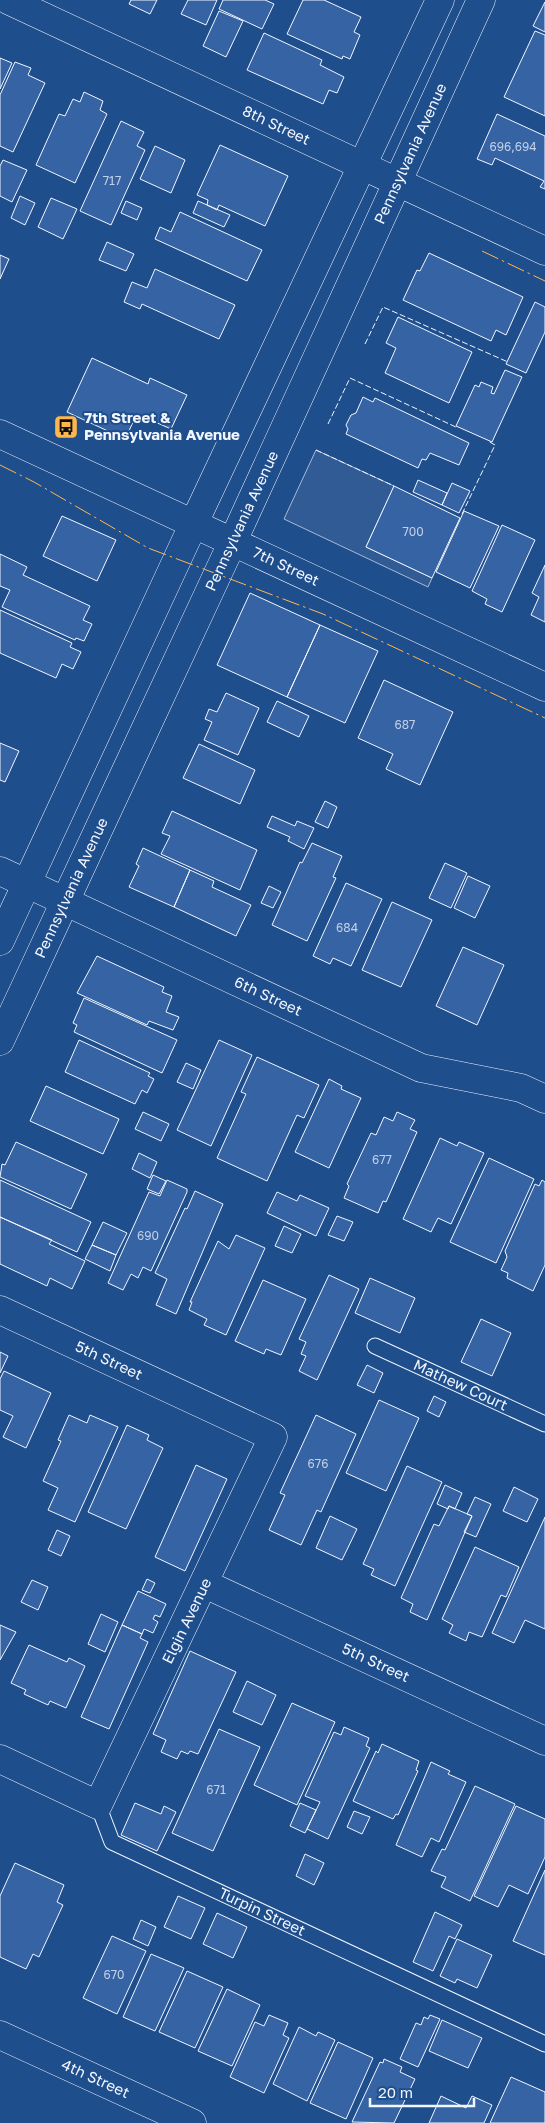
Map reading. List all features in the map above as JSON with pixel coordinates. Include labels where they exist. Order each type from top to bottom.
[{"type":"street","name":"8th Street","points":[[8,0],[545,251]]},
{"type":"street","points":[[0,941],[440,0]]},
{"type":"street","name":"Pennsylvania Avenue","points":[[0,1041],[233,541],[481,0]]},
{"type":"street","name":"7th Street","points":[[0,434],[545,687]]},
{"type":"street","name":"6th Street","points":[[0,870],[421,1068],[522,1088],[545,1099]]},
{"type":"street","name":"5th Street","points":[[0,1310],[273,1437]]},
{"type":"street","name":"Elgin Avenue","points":[[98,1805],[205,1584],[273,1437]]},
{"type":"street","name":"5th Street","points":[[205,1584],[545,1742]]},
{"type":"street","points":[[0,1759],[98,1805]]},
{"type":"street","name":"4th Street","points":[[0,2035],[192,2123]]},
{"type":"lane","name":"Mathew Court","points":[[375,1346],[545,1424]]},
{"type":"lane","name":"Turpin Street","points":[[98,1805],[112,1842],[545,2044]]},
{"type":"shaded area","points":[[316,450],[394,486],[366,547],[432,578],[428,587],[284,519]]},
{"type":"building","points":[[131,0],[157,0],[150,14],[129,4]]},
{"type":"building","points":[[188,0],[217,0],[206,25],[181,14]]},
{"type":"building","points":[[223,0],[265,0],[274,4],[262,29],[219,9]]},
{"type":"building","points":[[303,0],[324,0],[361,17],[354,32],[360,35],[350,59],[343,56],[342,59],[287,34]]},
{"type":"building","points":[[545,2],[545,32],[533,26]]},
{"type":"building","points":[[219,11],[243,21],[226,57],[203,46]]},
{"type":"building","points":[[535,31],[545,35],[545,116],[504,97]]},
{"type":"building","points":[[264,33],[322,60],[320,65],[344,77],[337,93],[329,90],[323,104],[247,70]]},
{"type":"building","points":[[0,58],[12,63],[0,89]]},
{"type":"building","points":[[15,62],[31,68],[28,75],[45,83],[13,152],[0,146],[0,95]]},
{"type":"building","points":[[84,92],[103,101],[100,110],[107,114],[75,183],[36,165],[59,114],[65,116],[73,99],[80,102]]},
{"type":"building","points":[[497,114],[545,136],[545,189],[540,187],[544,181],[495,158],[492,165],[477,159]]},
{"type":"building","points":[[121,121],[144,132],[137,146],[145,150],[111,225],[80,211]]},
{"type":"building","points":[[220,145],[288,176],[265,226],[219,205],[217,210],[207,205],[208,200],[197,195]]},
{"type":"building","points":[[155,146],[185,160],[171,193],[140,179]]},
{"type":"building","points":[[3,160],[27,170],[12,202],[0,196],[0,166]]},
{"type":"building","points":[[20,196],[35,203],[25,225],[11,218]]},
{"type":"building","points":[[51,198],[77,209],[63,239],[38,227]]},
{"type":"building","points":[[126,201],[142,208],[137,220],[121,213]]},
{"type":"building","points":[[198,201],[230,215],[224,227],[193,213]]},
{"type":"building","points":[[180,212],[262,250],[247,281],[155,239],[160,227],[171,232]]},
{"type":"building","points":[[107,242],[134,254],[126,271],[99,260]]},
{"type":"building","points":[[429,253],[523,297],[506,335],[496,330],[491,341],[403,300],[417,270],[420,271]]},
{"type":"building","points":[[0,255],[9,259],[0,279]]},
{"type":"building","points":[[155,269],[235,305],[219,339],[142,304],[140,309],[124,302],[132,282],[147,288]]},
{"type":"building","points":[[535,302],[545,307],[545,332],[526,373],[506,364]]},
{"type":"building","points":[[398,317],[472,352],[449,403],[385,373],[396,348],[386,343]]},
{"type":"building","points":[[92,358],[148,384],[150,378],[187,395],[171,429],[137,414],[125,439],[67,412]]},
{"type":"building","points":[[505,370],[522,377],[492,442],[456,426],[475,385],[479,387],[481,382],[493,387],[491,393],[494,394]]},
{"type":"building","points":[[363,397],[373,402],[375,398],[469,443],[459,465],[430,453],[426,460],[422,459],[418,468],[346,434],[348,429],[346,425],[351,415],[356,413]]},
{"type":"building","points":[[418,480],[447,493],[442,505],[413,492]]},
{"type":"building","points":[[452,483],[470,491],[459,513],[442,505]]},
{"type":"building","points":[[394,486],[460,518],[432,578],[366,547]]},
{"type":"building","points":[[464,511],[499,526],[470,588],[436,572]]},
{"type":"building","points":[[62,516],[116,540],[97,581],[43,556]]},
{"type":"building","points":[[502,525],[535,540],[502,612],[485,604],[487,599],[472,591]]},
{"type":"building","points":[[0,554],[27,567],[23,575],[90,606],[83,620],[92,624],[84,641],[76,638],[75,640],[2,607],[10,590],[0,586]]},
{"type":"building","points":[[545,565],[545,622],[531,615],[539,597],[532,593]]},
{"type":"building","points":[[250,593],[320,625],[287,697],[217,665]]},
{"type":"building","points":[[0,610],[72,643],[70,647],[81,652],[73,669],[62,664],[56,678],[0,653]]},
{"type":"building","points":[[320,625],[378,651],[345,723],[287,697]]},
{"type":"building","points":[[384,680],[453,712],[420,785],[386,769],[393,754],[358,738]]},
{"type":"building","points":[[226,693],[259,708],[238,755],[204,740],[212,722],[205,719],[209,709],[217,712]]},
{"type":"building","points":[[277,701],[309,716],[299,737],[267,722]]},
{"type":"building","points":[[0,743],[19,751],[5,782],[0,780]]},
{"type":"building","points":[[199,744],[255,770],[240,804],[183,778]]},
{"type":"building","points":[[325,801],[337,807],[328,828],[315,822]]},
{"type":"building","points":[[172,811],[257,850],[240,890],[161,854],[170,836],[162,833]]},
{"type":"building","points":[[272,816],[295,826],[297,821],[314,828],[304,849],[288,841],[290,837],[267,827]]},
{"type":"building","points":[[312,843],[342,856],[333,877],[336,878],[307,941],[272,925],[300,862],[302,863]]},
{"type":"building","points":[[143,848],[190,870],[174,907],[129,887],[139,866],[136,864]]},
{"type":"building","points":[[445,863],[467,873],[451,908],[429,898]]},
{"type":"building","points":[[190,870],[214,881],[212,887],[251,905],[236,936],[174,907]]},
{"type":"building","points":[[468,876],[490,886],[475,918],[454,908]]},
{"type":"building","points":[[346,883],[382,899],[351,966],[333,958],[330,964],[313,956]]},
{"type":"building","points":[[269,886],[281,892],[273,908],[261,903]]},
{"type":"building","points":[[392,902],[432,920],[401,987],[362,970]]},
{"type":"building","points":[[463,947],[504,965],[477,1025],[436,1006]]},
{"type":"building","points":[[97,956],[164,987],[162,992],[172,996],[166,1012],[179,1017],[173,1030],[149,1021],[147,1025],[77,993]]},
{"type":"building","points":[[84,998],[177,1040],[162,1073],[74,1032],[77,1025],[73,1023]]},
{"type":"building","points":[[79,1040],[150,1073],[148,1076],[154,1079],[147,1093],[142,1090],[135,1104],[65,1072]]},
{"type":"building","points":[[219,1040],[252,1055],[211,1146],[177,1130]]},
{"type":"building","points":[[257,1057],[319,1085],[304,1118],[297,1115],[267,1181],[217,1158],[246,1094],[241,1092]]},
{"type":"building","points":[[186,1063],[201,1070],[193,1089],[177,1082]]},
{"type":"building","points":[[329,1079],[342,1086],[341,1089],[361,1098],[329,1168],[295,1152]]},
{"type":"building","points":[[46,1086],[119,1119],[103,1154],[30,1121]]},
{"type":"building","points":[[143,1112],[169,1124],[161,1141],[135,1129]]},
{"type":"building","points":[[397,1112],[415,1120],[410,1129],[417,1132],[386,1202],[383,1201],[378,1213],[344,1198],[349,1186],[347,1184],[371,1133],[376,1135],[384,1117],[393,1121]]},
{"type":"building","points":[[440,1138],[457,1146],[459,1142],[484,1153],[451,1224],[438,1218],[431,1232],[403,1219]]},
{"type":"building","points":[[16,1142],[87,1174],[71,1209],[0,1177],[2,1164],[5,1165]]},
{"type":"building","points":[[139,1153],[157,1162],[150,1178],[132,1169]]},
{"type":"building","points":[[489,1158],[534,1179],[496,1263],[450,1242]]},
{"type":"building","points":[[153,1175],[166,1181],[159,1194],[147,1189]]},
{"type":"building","points":[[0,1180],[91,1222],[77,1252],[0,1217]]},
{"type":"building","points":[[167,1180],[187,1189],[187,1192],[151,1271],[143,1267],[138,1278],[131,1274],[123,1290],[108,1283],[149,1192],[160,1196]]},
{"type":"building","points":[[542,1180],[545,1182],[545,1265],[533,1291],[507,1278],[508,1273],[501,1270],[507,1257],[505,1251],[535,1184],[539,1186]]},
{"type":"building","points":[[195,1191],[223,1204],[176,1314],[156,1305],[167,1279],[155,1273],[185,1208],[187,1209]]},
{"type":"building","points":[[277,1192],[297,1201],[300,1195],[329,1208],[316,1236],[267,1213]]},
{"type":"building","points":[[337,1216],[353,1222],[344,1241],[328,1235]]},
{"type":"building","points":[[0,1217],[52,1240],[49,1244],[85,1261],[72,1289],[50,1278],[47,1286],[0,1264]]},
{"type":"building","points":[[103,1222],[127,1233],[116,1255],[92,1245]]},
{"type":"building","points":[[284,1226],[301,1234],[292,1253],[275,1246]]},
{"type":"building","points":[[236,1235],[265,1248],[226,1335],[204,1325],[207,1319],[189,1310],[192,1302],[190,1302],[218,1241],[229,1249]]},
{"type":"building","points":[[92,1245],[116,1255],[110,1271],[85,1259]]},
{"type":"building","points":[[329,1275],[359,1289],[317,1380],[299,1371],[306,1356],[301,1354],[306,1342],[299,1339]]},
{"type":"building","points":[[370,1278],[415,1298],[400,1333],[355,1313]]},
{"type":"building","points":[[263,1280],[306,1299],[281,1355],[266,1349],[264,1354],[235,1341]]},
{"type":"building","points":[[481,1319],[511,1333],[492,1376],[461,1362]]},
{"type":"building","points":[[0,1352],[8,1356],[0,1373]]},
{"type":"building","points":[[367,1365],[383,1373],[374,1393],[357,1385]]},
{"type":"building","points":[[4,1371],[51,1393],[26,1448],[3,1437],[13,1416],[0,1410],[0,1379]]},
{"type":"building","points":[[434,1396],[446,1402],[439,1417],[427,1411]]},
{"type":"building","points":[[379,1400],[419,1418],[386,1491],[346,1473]]},
{"type":"building","points":[[69,1415],[87,1423],[90,1415],[118,1427],[75,1522],[48,1510],[58,1488],[43,1481],[61,1441],[58,1440]]},
{"type":"building","points":[[316,1415],[356,1434],[321,1512],[317,1510],[301,1545],[269,1530],[285,1495],[280,1493]]},
{"type":"building","points":[[127,1425],[149,1435],[147,1440],[163,1448],[126,1529],[88,1512]]},
{"type":"building","points":[[196,1465],[227,1479],[185,1571],[155,1557]]},
{"type":"building","points":[[407,1466],[442,1482],[395,1586],[371,1575],[374,1569],[363,1564]]},
{"type":"building","points":[[445,1485],[462,1493],[455,1509],[449,1506],[448,1509],[437,1504]]},
{"type":"building","points":[[514,1487],[538,1499],[527,1522],[503,1511]]},
{"type":"building","points":[[475,1497],[491,1504],[476,1537],[464,1532],[472,1516],[467,1514]]},
{"type":"building","points":[[449,1506],[472,1516],[427,1620],[410,1612],[413,1604],[401,1598],[434,1524],[439,1526]]},
{"type":"building","points":[[330,1516],[357,1529],[342,1560],[316,1548]]},
{"type":"building","points":[[545,1517],[545,1629],[525,1620],[514,1643],[492,1633]]},
{"type":"building","points":[[57,1530],[70,1536],[61,1556],[48,1550]]},
{"type":"building","points":[[475,1547],[519,1567],[506,1597],[501,1595],[482,1637],[469,1632],[466,1641],[449,1633],[453,1625],[442,1619]]},
{"type":"building","points":[[147,1579],[155,1583],[150,1593],[142,1590]]},
{"type":"building","points":[[32,1580],[48,1587],[38,1610],[21,1602]]},
{"type":"building","points":[[138,1591],[166,1604],[160,1617],[155,1615],[153,1619],[158,1622],[153,1633],[144,1629],[142,1634],[122,1625]]},
{"type":"building","points":[[101,1614],[118,1622],[105,1652],[88,1644]]},
{"type":"building","points":[[0,1625],[16,1632],[0,1660]]},
{"type":"building","points":[[122,1625],[142,1634],[140,1638],[148,1642],[109,1729],[81,1717]]},
{"type":"building","points":[[29,1645],[67,1662],[69,1658],[85,1666],[66,1708],[50,1701],[48,1705],[24,1694],[26,1690],[11,1683]]},
{"type":"building","points":[[190,1651],[236,1672],[198,1754],[190,1751],[188,1754],[181,1751],[177,1759],[161,1752],[166,1740],[153,1734]]},
{"type":"building","points":[[247,1681],[276,1695],[262,1725],[233,1712]]},
{"type":"building","points":[[292,1703],[335,1722],[297,1805],[254,1785]]},
{"type":"building","points":[[344,1727],[369,1738],[366,1746],[370,1748],[328,1839],[307,1829],[320,1802],[305,1796],[334,1732],[341,1735]]},
{"type":"building","points":[[219,1729],[260,1747],[213,1851],[172,1833]]},
{"type":"building","points":[[382,1744],[419,1761],[416,1770],[418,1771],[398,1815],[396,1814],[393,1819],[353,1801],[376,1751],[378,1753]]},
{"type":"building","points":[[431,1762],[450,1771],[448,1774],[466,1782],[439,1842],[431,1838],[422,1857],[396,1845]]},
{"type":"building","points":[[475,1786],[515,1804],[470,1901],[441,1887],[446,1877],[431,1871],[442,1849],[445,1850]]},
{"type":"building","points":[[135,1803],[161,1814],[164,1806],[176,1812],[157,1851],[121,1835]]},
{"type":"building","points":[[300,1803],[316,1810],[305,1833],[290,1826]]},
{"type":"building","points":[[516,1806],[545,1819],[545,1857],[528,1894],[509,1885],[498,1907],[474,1896]]},
{"type":"building","points":[[354,1811],[370,1817],[362,1834],[347,1827]]},
{"type":"building","points":[[305,1854],[324,1863],[314,1885],[296,1876]]},
{"type":"building","points":[[15,1863],[64,1885],[57,1902],[63,1905],[39,1957],[33,1954],[26,1969],[0,1957],[0,1896]]},
{"type":"building","points":[[545,1870],[545,1955],[513,1941]]},
{"type":"building","points":[[178,1896],[205,1908],[191,1939],[164,1927]]},
{"type":"building","points":[[435,1912],[462,1925],[455,1939],[449,1936],[433,1971],[413,1962]]},
{"type":"building","points":[[217,1913],[247,1927],[233,1958],[203,1944]]},
{"type":"building","points":[[141,1920],[156,1927],[148,1946],[133,1939]]},
{"type":"building","points":[[112,1936],[146,1951],[117,2014],[83,1998]]},
{"type":"building","points":[[457,1939],[492,1955],[477,1988],[457,1979],[455,1983],[440,1976]]},
{"type":"building","points":[[151,1954],[184,1968],[155,2031],[123,2017]]},
{"type":"building","points":[[187,1971],[223,1987],[195,2048],[159,2032]]},
{"type":"building","points":[[227,1989],[260,2005],[232,2066],[198,2051]]},
{"type":"building","points":[[269,2015],[288,2023],[283,2035],[289,2038],[264,2093],[230,2077],[255,2022],[264,2026]]},
{"type":"building","points":[[430,2015],[440,2019],[418,2067],[400,2059],[416,2023],[421,2025],[424,2017],[428,2019]]},
{"type":"building","points":[[442,2020],[482,2038],[468,2068],[429,2051]]},
{"type":"building","points":[[299,2027],[316,2036],[318,2032],[335,2040],[307,2101],[273,2084]]},
{"type":"building","points":[[338,2042],[373,2058],[346,2119],[310,2103]]},
{"type":"building","points":[[384,2059],[402,2067],[400,2072],[415,2079],[394,2123],[352,2122],[380,2062],[383,2063]]},
{"type":"building","points":[[511,2077],[545,2092],[545,2123],[490,2123]]},
{"type":"building","points":[[441,2096],[466,2108],[472,2096],[492,2105],[484,2123],[429,2123]]},
{"type":"fence","points":[[365,344],[383,307],[508,362]]},
{"type":"fence","points":[[328,424],[350,378],[458,428]]},
{"type":"fence","points":[[462,514],[495,445],[488,441]]},
{"type":"fence","points":[[316,450],[394,486]]},
{"type":"power","points":[[482,251],[545,281]]},
{"type":"power","points":[[0,465],[34,482],[148,548],[323,614],[545,718]]},
{"type":"place","name":"7th Street & Pennsylvania Avenue","points":[[66,427]]}]
